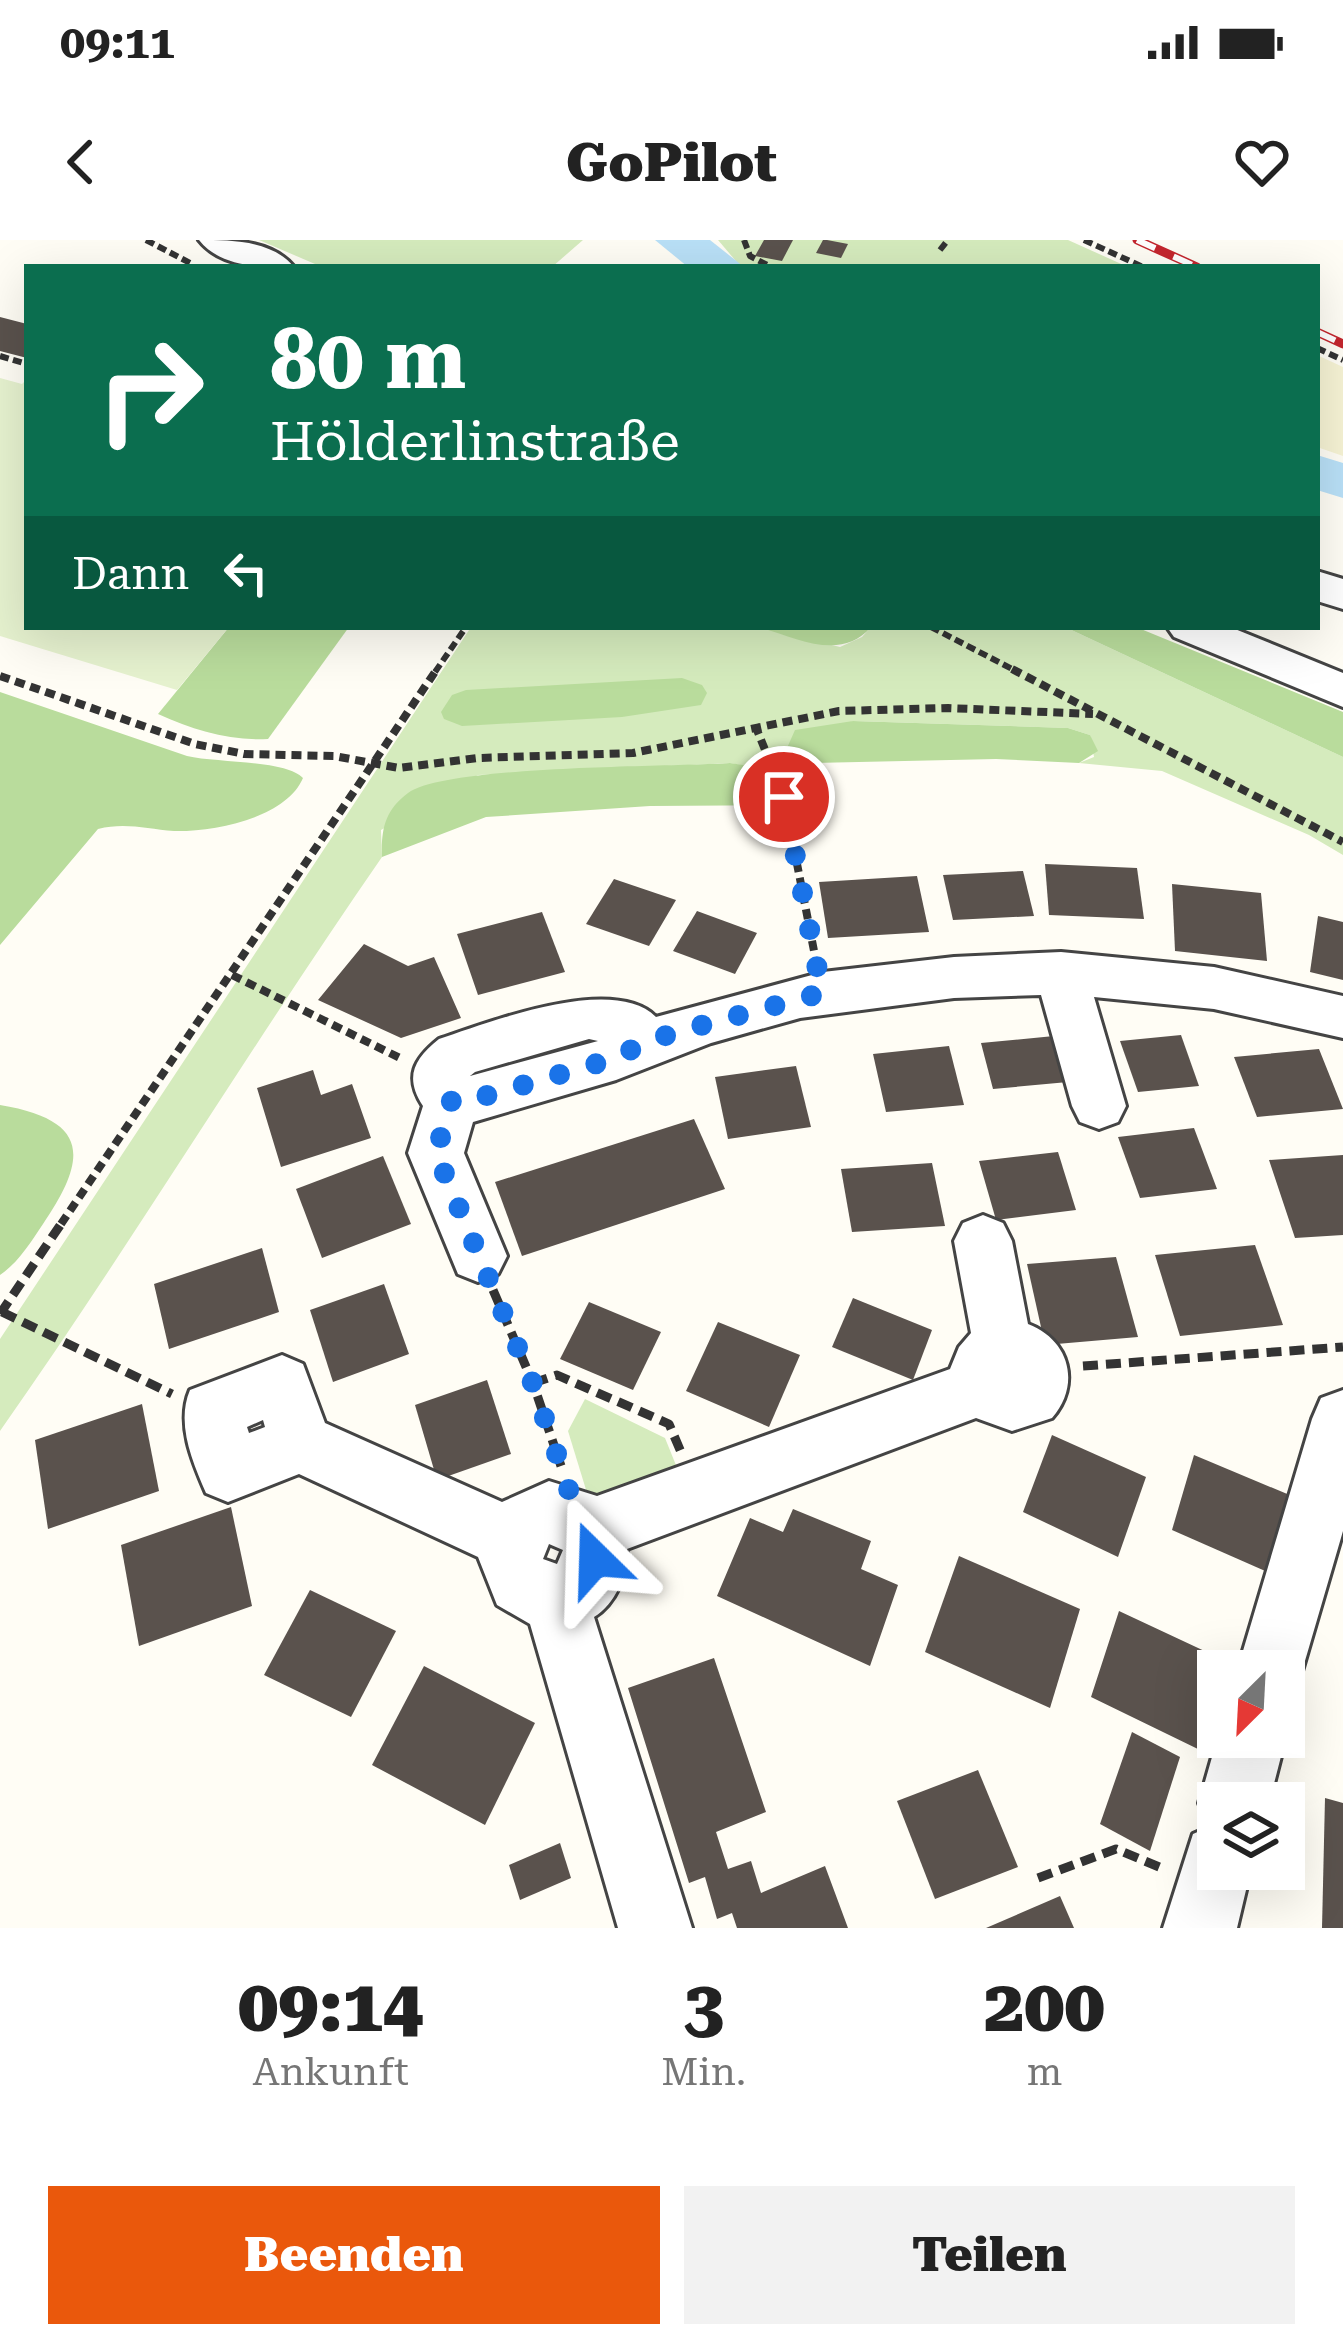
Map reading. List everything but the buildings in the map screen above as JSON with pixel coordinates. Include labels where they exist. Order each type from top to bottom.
[{"type":"street","points":[[216,240],[269,264]]},
{"type":"street","points":[[1197,630],[1343,691]]},
{"type":"street","points":[[478,1256],[436,1153],[446,1084],[475,1099],[616,1058],[645,1042],[822,993],[1000,972],[1187,983],[1343,1017]]},
{"type":"street","points":[[1061,973],[1099,1106]]},
{"type":"street","points":[[584,1526],[699,1492],[1009,1367],[983,1241]]},
{"type":"street","points":[[212,1411],[228,1472],[301,1443],[514,1540]]},
{"type":"street","points":[[1277,1650],[1343,1419]]},
{"type":"street","points":[[542,1514],[568,1515],[584,1526],[595,1559],[591,1574],[569,1594],[540,1597],[518,1581],[510,1554],[514,1540],[530,1520],[542,1514]]},
{"type":"street","points":[[555,1598],[655,1928]]},
{"type":"path","points":[[146,240],[191,264]]},
{"type":"path","points":[[744,240],[750,256],[765,264]]},
{"type":"path","points":[[940,250],[948,240]]},
{"type":"path","points":[[1084,240],[1136,264]]},
{"type":"path","points":[[212,1411],[0,1313],[464,630]]},
{"type":"path","points":[[937,630],[1343,842]]},
{"type":"path","points":[[0,676],[195,744],[244,754],[334,756],[399,768],[478,758],[633,753],[838,711],[948,707],[1093,714]]},
{"type":"path","points":[[755,725],[784,797],[822,993]]},
{"type":"path","points":[[232,975],[446,1084]]},
{"type":"path","points":[[478,1256],[533,1384],[584,1526]]},
{"type":"path","points":[[1009,1367],[1343,1347]]},
{"type":"path","points":[[533,1384],[557,1375],[669,1424],[699,1492]]},
{"type":"path","points":[[1037,1878],[1116,1849],[1209,1892]]},
{"type":"shaded area","points":[[1320,356],[1343,367],[1343,456],[1320,448]]},
{"type":"green space","points":[[259,240],[583,240],[555,264],[315,264]]},
{"type":"green space","points":[[718,240],[1068,240],[1121,264],[738,264]]},
{"type":"green space","points":[[0,378],[24,382],[24,630],[227,630],[177,690],[0,636]]},
{"type":"green space","points":[[227,630],[347,630],[268,739],[212,733],[158,714]]},
{"type":"green space","points":[[469,630],[771,630],[840,647],[868,630],[1071,630],[1343,757],[1343,855],[1309,835],[1162,771],[1079,763],[1094,757],[1090,735],[1068,728],[853,721],[791,755],[813,763],[784,805],[756,768],[730,763],[478,775],[381,830],[382,857],[0,1431],[0,1339]]},
{"type":"green space","points":[[768,630],[868,630],[846,643],[803,641]]},
{"type":"green space","points":[[1071,630],[1143,630],[1343,712],[1343,757]]},
{"type":"green space","points":[[682,678],[702,685],[707,693],[701,705],[622,717],[462,726],[444,719],[441,712],[452,695],[466,690]]},
{"type":"green space","points":[[0,692],[187,756],[267,765],[303,778],[281,803],[228,825],[190,831],[127,826],[98,829],[0,945]]},
{"type":"green space","points":[[853,721],[1068,728],[1090,735],[1098,751],[1079,763],[996,759],[813,763],[791,755],[787,748],[795,730]]},
{"type":"green space","points":[[730,763],[756,767],[784,805],[650,806],[486,817],[382,857],[389,813],[408,793],[431,784],[511,772]]},
{"type":"green space","points":[[0,1105],[51,1121],[65,1132],[73,1161],[58,1201],[18,1258],[0,1275]]},
{"type":"green space","points":[[585,1399],[665,1438],[684,1485],[621,1509],[587,1493],[568,1431]]},
{"type":"waterway","points":[[678,240],[715,264]]},
{"type":"waterway","points":[[1320,473],[1343,481]]},
{"type":"railway","points":[[1137,240],[1190,264]]},
{"type":"railway","points":[[1320,333],[1343,344]]},
{"type":"route","points":[[595,1559],[594,1544],[579,1520],[533,1384],[436,1153],[452,1099],[475,1099],[632,1053],[645,1042],[762,1006],[822,993],[784,797]]}]
